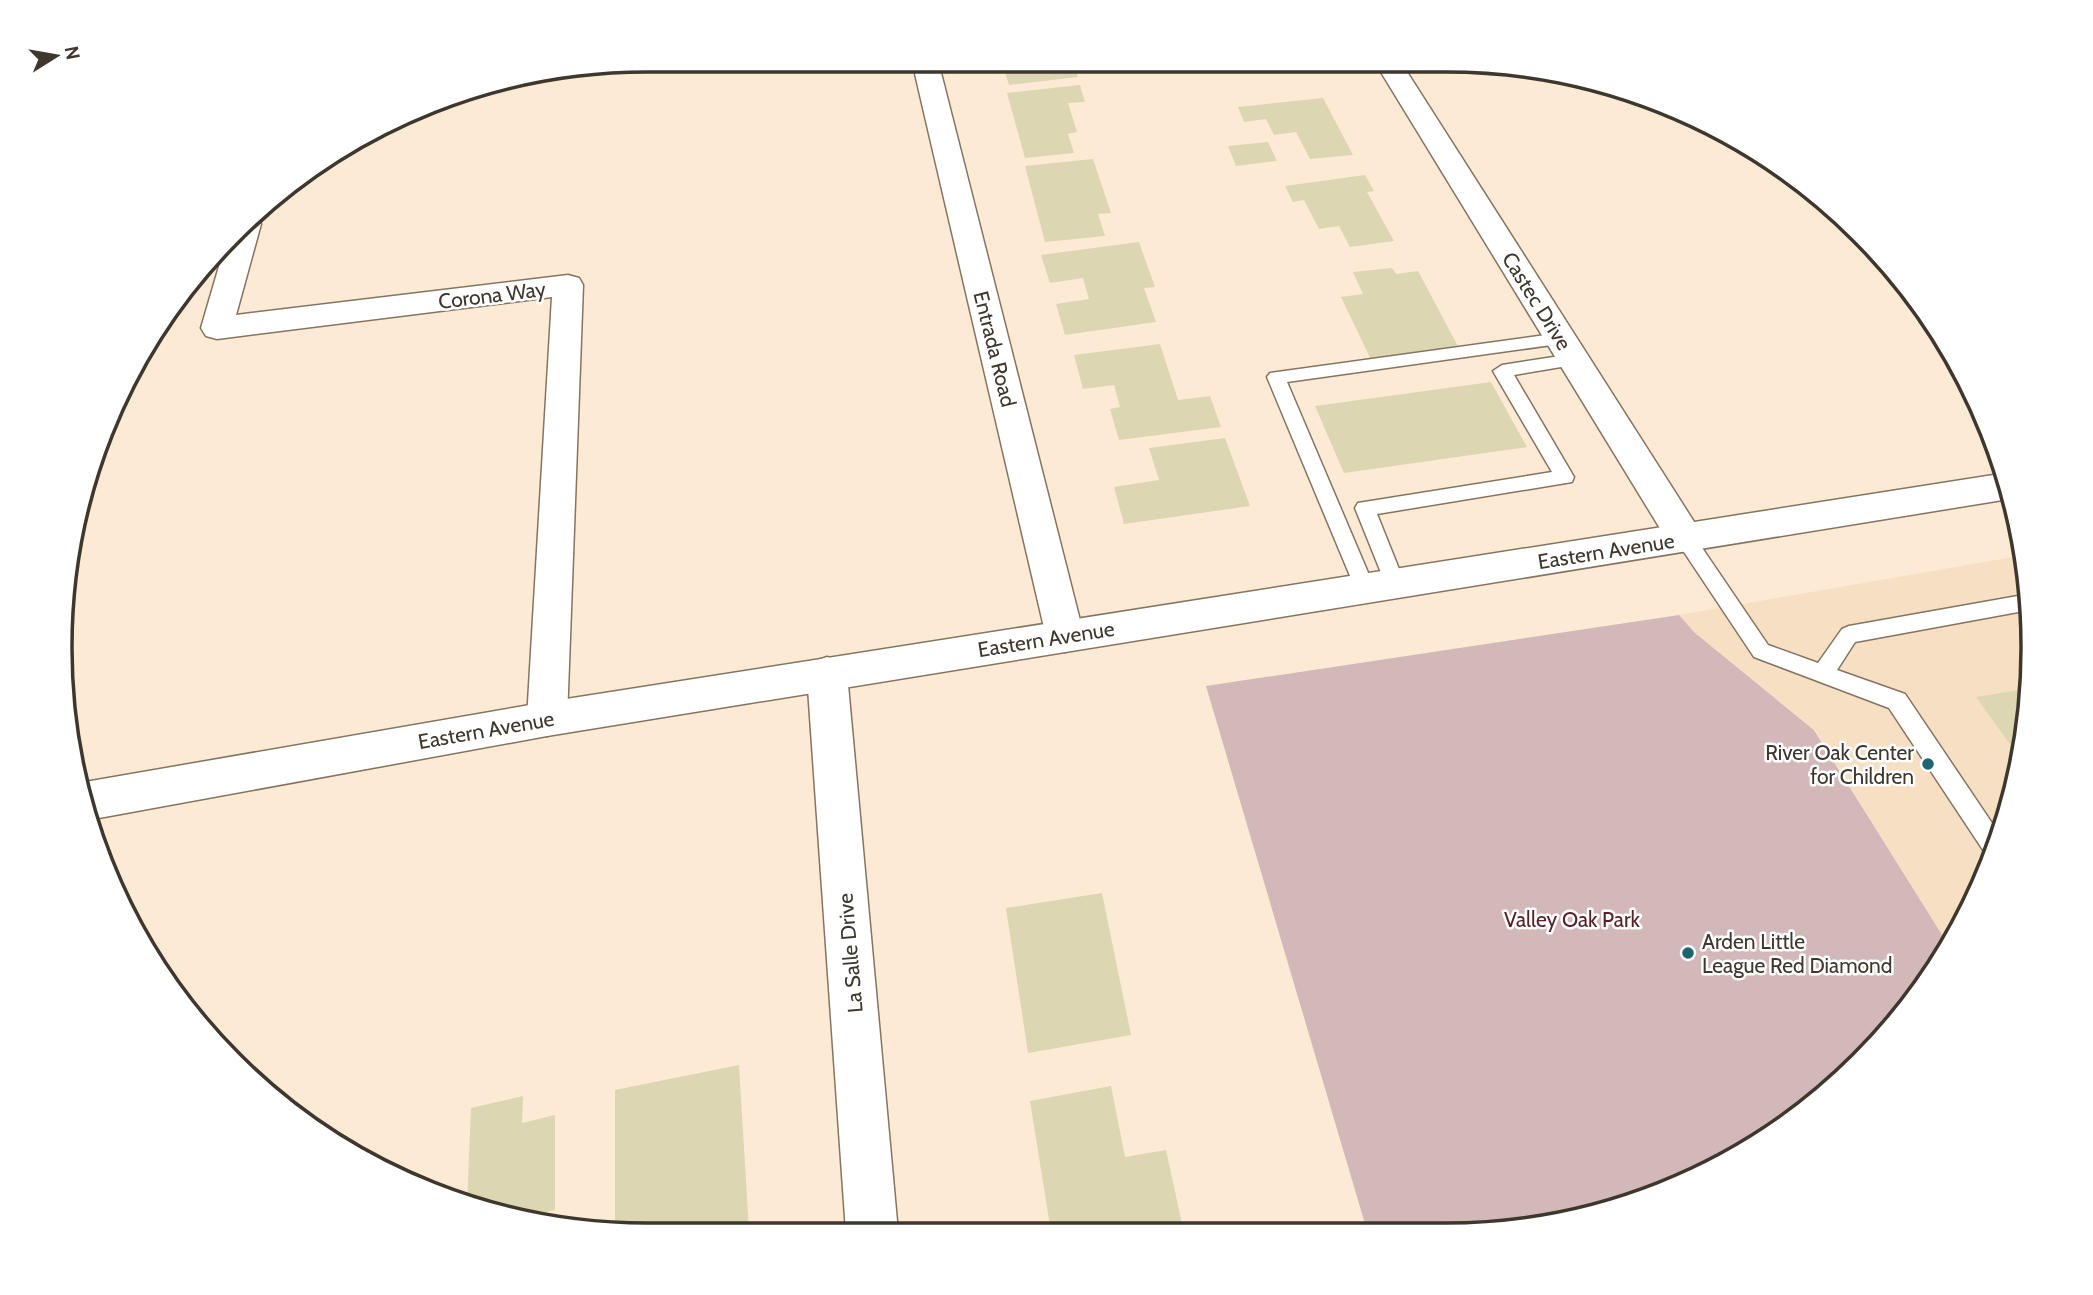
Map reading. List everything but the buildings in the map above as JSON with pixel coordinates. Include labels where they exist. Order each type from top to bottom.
[{"type":"street","name":"Entrada Road","points":[[928,72],[1065,636]]},
{"type":"street","name":"Castec Drive","points":[[1394,72],[1685,538]]},
{"type":"street","name":"Corona Way","points":[[242,238],[217,328],[568,285],[547,719]]},
{"type":"street","name":"Eastern Avenue","points":[[92,800],[547,719],[1999,488]]},
{"type":"street","name":"La Salle Drive","points":[[827,674],[871,1223]]},
{"type":"lane","points":[[1380,586],[1365,508],[1565,477],[1502,371],[1567,349]]},
{"type":"lane","points":[[1380,586],[1276,377],[1567,349]]},
{"type":"lane","points":[[1685,538],[1761,651],[1897,701],[1989,839]]},
{"type":"lane","points":[[1822,674],[1849,635],[2019,604]]},
{"type":"shaded area","name":"River Oak Center for Children","points":[[2014,557],[2021,648],[2020,685],[2010,760],[1991,833],[1962,902],[1943,936],[1815,730],[1695,633],[1679,615]]},
{"type":"green space","name":"Valley Oak Park","points":[[1679,615],[1695,633],[1814,730],[1943,936],[1902,998],[1853,1055],[1796,1104],[1733,1146],[1700,1164],[1631,1193],[1558,1212],[1483,1222],[1365,1223],[1206,686]]},
{"type":"place","name":"River Oak Center for Children","points":[[1928,764]]},
{"type":"place","name":"Arden Little League Red Diamond","points":[[1688,953]]}]
